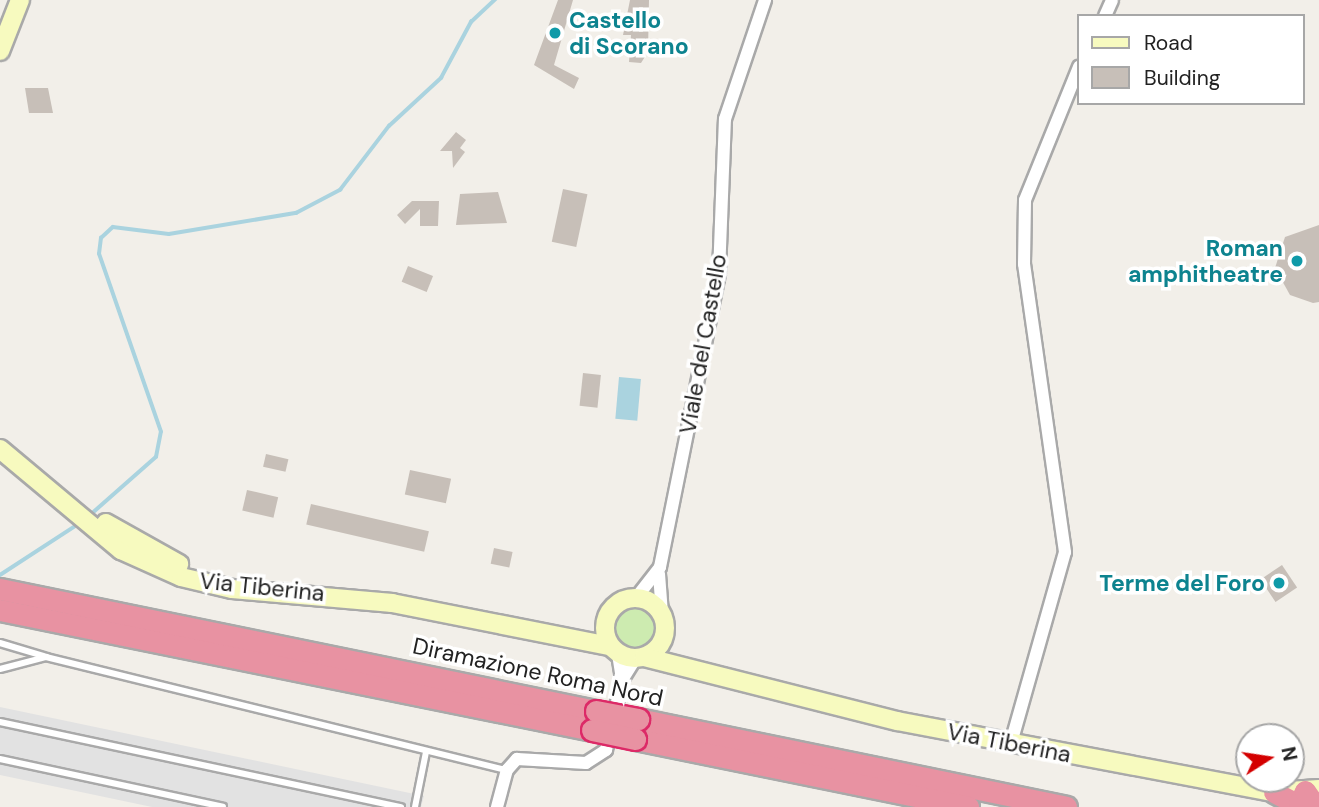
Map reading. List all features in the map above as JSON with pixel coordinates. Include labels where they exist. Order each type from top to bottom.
[{"type":"highway","name":"Diramazione Roma Nord","points":[[1,596],[594,721],[1066,807]]},
{"type":"highway","name":"Diramazione Roma Nord","points":[[636,729],[968,807]]},
{"type":"highway","points":[[1279,793],[1311,801]]},
{"type":"main road","points":[[0,51],[20,0]]},
{"type":"main road","points":[[0,434],[73,503]]},
{"type":"main road","points":[[0,449],[73,503]]},
{"type":"main road","name":"Via Tiberina","points":[[73,503],[105,530],[148,551],[198,570],[563,636],[701,674],[1011,743],[1235,785]]},
{"type":"main road","points":[[563,636],[592,628],[636,598],[662,614],[664,637],[701,674]]},
{"type":"main road","points":[[608,615],[627,654],[664,637]]},
{"type":"street","name":"Viale del Castello","points":[[660,567],[719,274],[724,119],[765,0]]},
{"type":"street","points":[[1011,743],[1065,552],[1024,264],[1025,200],[1078,69]]},
{"type":"street","points":[[636,598],[660,567]]},
{"type":"street","points":[[660,567],[662,614]]},
{"type":"street","points":[[497,807],[507,770],[525,757],[597,760],[606,750],[627,654]]},
{"type":"lane","points":[[0,643],[46,657],[507,770]]},
{"type":"lane","points":[[0,669],[46,657]]},
{"type":"lane","points":[[0,722],[401,807]]},
{"type":"lane","points":[[415,807],[426,752]]},
{"type":"lane","points":[[0,759],[223,807]]},
{"type":"green space","points":[[635,607],[650,613],[656,628],[650,643],[635,649],[620,643],[614,628],[620,613]]},
{"type":"shaded area","points":[[0,707],[424,796],[421,807],[152,807],[0,775]]},
{"type":"water","points":[[619,377],[641,379],[637,421],[615,419]]},
{"type":"building","name":"Castello di Scorano","points":[[558,0],[573,0],[554,65],[579,78],[574,89],[534,65]]},
{"type":"building","name":"Castello di Scorano","points":[[630,0],[649,0],[648,52],[641,63],[629,62],[631,35],[623,35]]},
{"type":"building","points":[[25,88],[48,88],[53,113],[29,113]]},
{"type":"building","points":[[456,132],[466,140],[460,148],[465,152],[453,168],[452,151],[440,151]]},
{"type":"building","points":[[563,189],[587,194],[576,247],[552,242]]},
{"type":"building","points":[[498,192],[507,223],[456,225],[460,194]]},
{"type":"building","points":[[412,201],[439,201],[438,226],[420,226],[420,209],[405,224],[397,215]]},
{"type":"building","name":"Roman amphitheatre","points":[[1319,225],[1319,302],[1313,303],[1290,295],[1275,268],[1285,237]]},
{"type":"building","points":[[408,266],[433,276],[427,292],[402,282]]},
{"type":"building","points":[[583,373],[601,375],[597,408],[580,406]]},
{"type":"building","points":[[266,454],[288,459],[285,472],[263,467]]},
{"type":"building","points":[[410,470],[451,479],[446,503],[405,494]]},
{"type":"building","points":[[247,490],[278,497],[273,518],[242,510]]},
{"type":"building","points":[[311,504],[429,531],[424,552],[306,524]]},
{"type":"building","points":[[494,548],[513,552],[509,568],[491,564]]},
{"type":"building","name":"Terme del Foro","points":[[1282,565],[1297,587],[1276,602],[1260,580]]},
{"type":"waterway","points":[[89,516],[156,457],[161,432],[99,254],[101,238],[113,227],[169,234],[296,213],[340,190],[389,126],[441,78],[471,22],[495,0]]},
{"type":"waterway","points":[[0,575],[80,523]]},
{"type":"place","name":"Castello di Scorano","points":[[555,33]]},
{"type":"place","name":"Roman amphitheatre","points":[[1297,261]]},
{"type":"place","name":"Terme del Foro","points":[[1279,583]]}]
